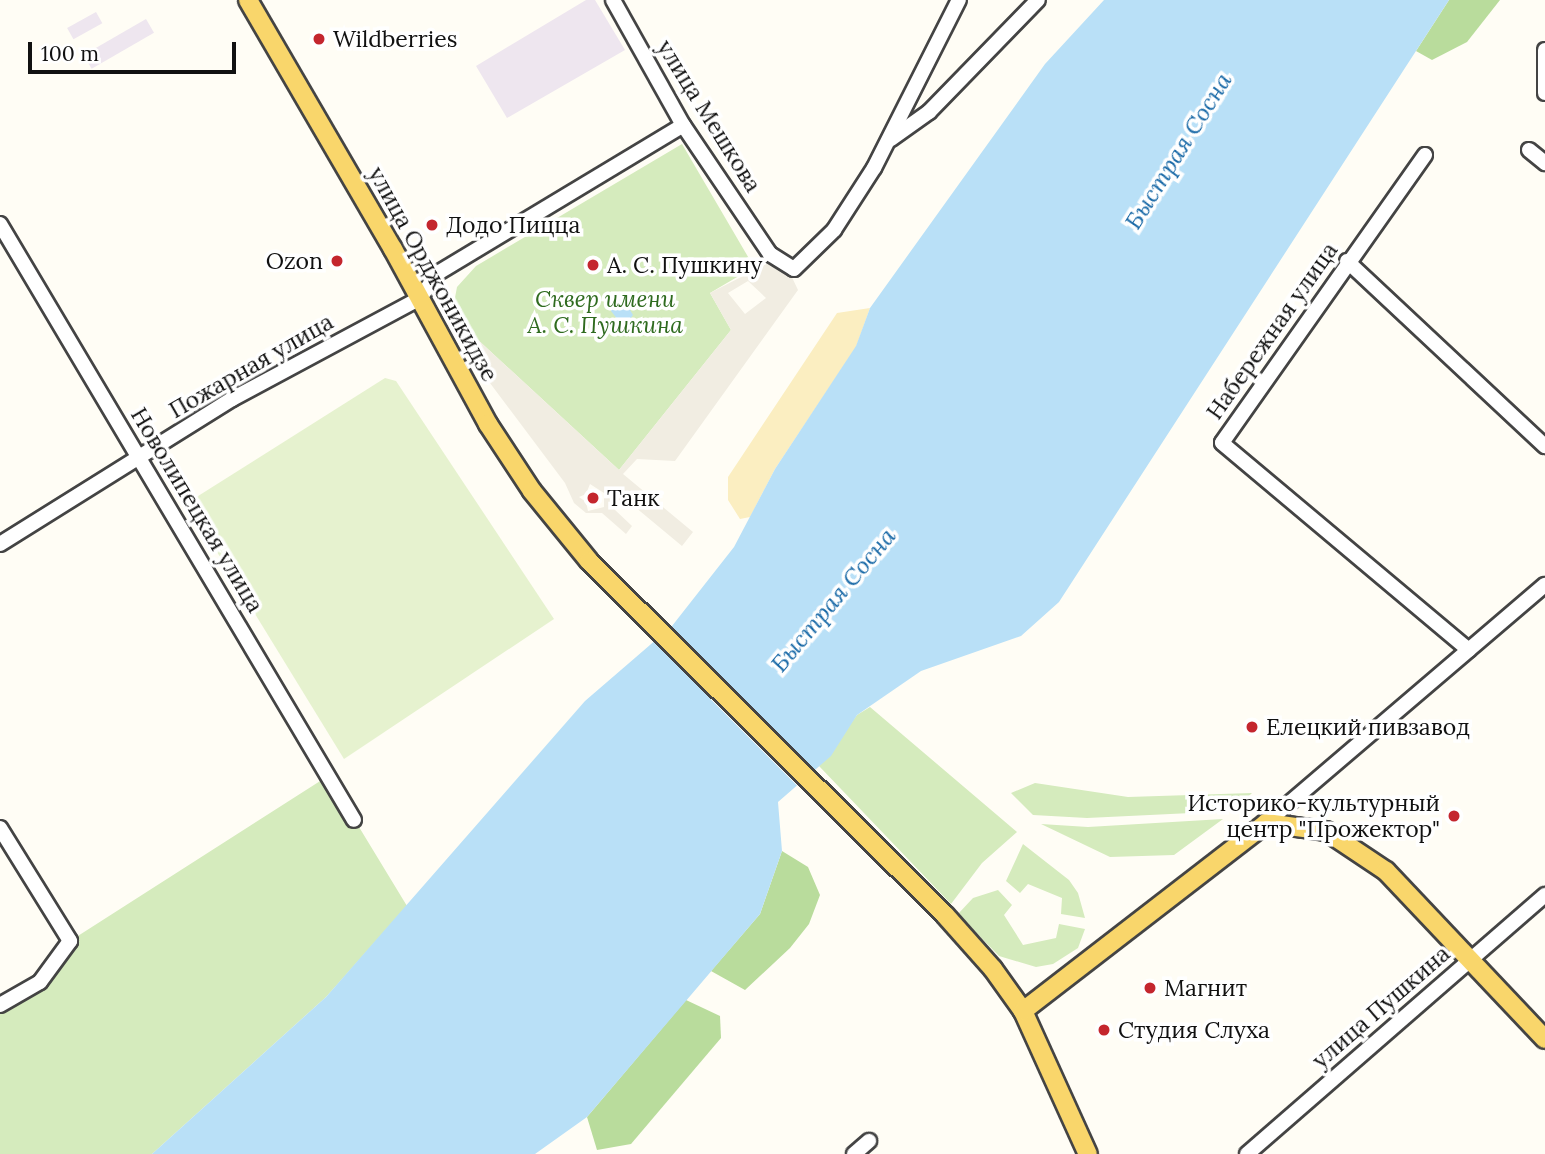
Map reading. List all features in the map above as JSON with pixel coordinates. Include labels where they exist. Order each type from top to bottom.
[{"type":"main road","name":"улица Орджоникидзе","points":[[248,0],[496,435],[532,491],[589,562],[939,908],[993,968],[1023,1012],[1088,1154]]},
{"type":"main road","points":[[1023,1012],[1266,823],[1326,831],[1386,871],[1545,1039]]},
{"type":"street","name":"улица Мешкова","points":[[613,0],[682,124],[770,254],[794,269],[834,230],[887,142]]},
{"type":"street","points":[[887,142],[959,0]]},
{"type":"street","points":[[887,142],[929,112],[1038,0]]},
{"type":"street","points":[[1545,50],[1545,93]]},
{"type":"street","points":[[420,298],[438,273],[682,124]]},
{"type":"street","points":[[1529,150],[1545,163]]},
{"type":"street","name":"Набережная улица","points":[[1425,155],[1347,261],[1222,443],[1469,650]]},
{"type":"street","name":"Новолипецкая улица","points":[[0,224],[354,820]]},
{"type":"street","points":[[1347,261],[1545,446]]},
{"type":"street","name":"Пожарная улица","points":[[0,544],[232,399],[420,298]]},
{"type":"street","points":[[1266,823],[1545,585]]},
{"type":"street","points":[[0,828],[71,940],[40,982],[0,1005]]},
{"type":"street","name":"улица Пушкина","points":[[1247,1154],[1545,895]]},
{"type":"street","points":[[854,1154],[869,1141]]},
{"type":"shaded area","points":[[586,0],[595,0],[625,50],[507,118],[476,66]]},
{"type":"shaded area","points":[[96,12],[102,23],[73,39],[67,28]]},
{"type":"shaded area","points":[[146,19],[154,33],[92,69],[84,55]]},
{"type":"shaded area","points":[[774,260],[789,271],[798,290],[675,461],[637,459],[623,474],[693,532],[682,546],[623,497],[614,509],[632,526],[626,534],[602,513],[586,513],[574,503],[565,483],[448,327],[447,305],[463,326],[619,470],[731,330],[710,293]],"holes":[[[748,281],[766,298],[745,314],[728,293]],[[590,484],[604,493],[604,507],[588,511],[586,502],[579,497],[586,494]]]},
{"type":"green space","points":[[1449,0],[1500,0],[1467,42],[1432,60],[1416,51]]},
{"type":"green space","name":"Сквер имени А. С. Пушкина","points":[[682,144],[754,267],[710,293],[731,330],[619,470],[463,326],[454,303],[457,287],[476,266]]},
{"type":"green space","points":[[385,378],[396,381],[554,619],[344,759],[187,503]]},
{"type":"green space","points":[[870,707],[1017,832],[982,863],[951,904],[819,766],[857,715]]},
{"type":"green space","points":[[328,776],[407,906],[326,997],[152,1154],[0,1154],[0,1005],[40,982],[70,941]]},
{"type":"green space","points":[[1035,783],[1128,797],[1252,793],[1233,811],[1087,818],[1033,815],[1011,793]]},
{"type":"green space","points":[[1223,819],[1174,855],[1110,857],[1041,824],[1088,827]]},
{"type":"green space","points":[[1023,844],[1069,880],[1078,893],[1085,918],[1061,914],[1062,898],[1028,884],[1020,893],[1006,881]]},
{"type":"green space","points":[[782,851],[808,867],[820,895],[809,924],[790,948],[745,990],[711,971],[760,914]]},
{"type":"green space","points":[[998,890],[1012,905],[1004,915],[1023,945],[1056,938],[1059,924],[1085,929],[1078,948],[1053,964],[1036,967],[999,956],[958,914],[973,898]]},
{"type":"green space","points":[[686,1000],[720,1016],[721,1038],[631,1144],[597,1150],[587,1117]]},
{"type":"sand","points":[[870,308],[856,347],[775,469],[750,517],[740,519],[728,500],[728,477],[837,313]]},
{"type":"water","name":"Быстрая Сосна","points":[[1104,0],[1449,0],[1059,602],[1021,636],[921,671],[857,715],[831,756],[778,802],[782,851],[760,914],[587,1117],[535,1154],[152,1154],[326,997],[585,701],[672,626],[734,547],[775,469],[856,346],[870,308],[1045,64]]},
{"type":"water","points":[[621,295],[633,315],[627,323],[621,324],[611,311],[611,299]]},
{"type":"pier","points":[[668,624],[816,772],[800,789],[652,640]]},
{"type":"place","name":"Wildberries","points":[[319,39]]},
{"type":"place","name":"Додо Пицца","points":[[432,225]]},
{"type":"place","name":"Ozon","points":[[337,261]]},
{"type":"place","name":"А. С. Пушкину","points":[[593,265]]},
{"type":"place","name":"Танк","points":[[593,498]]},
{"type":"place","name":"Елецкий пивзавод","points":[[1252,727]]},
{"type":"place","name":"Историко-культурный центр \"Прожектор\"","points":[[1454,816]]},
{"type":"place","name":"Магнит","points":[[1150,988]]},
{"type":"place","name":"Студия Слуха","points":[[1104,1030]]}]
